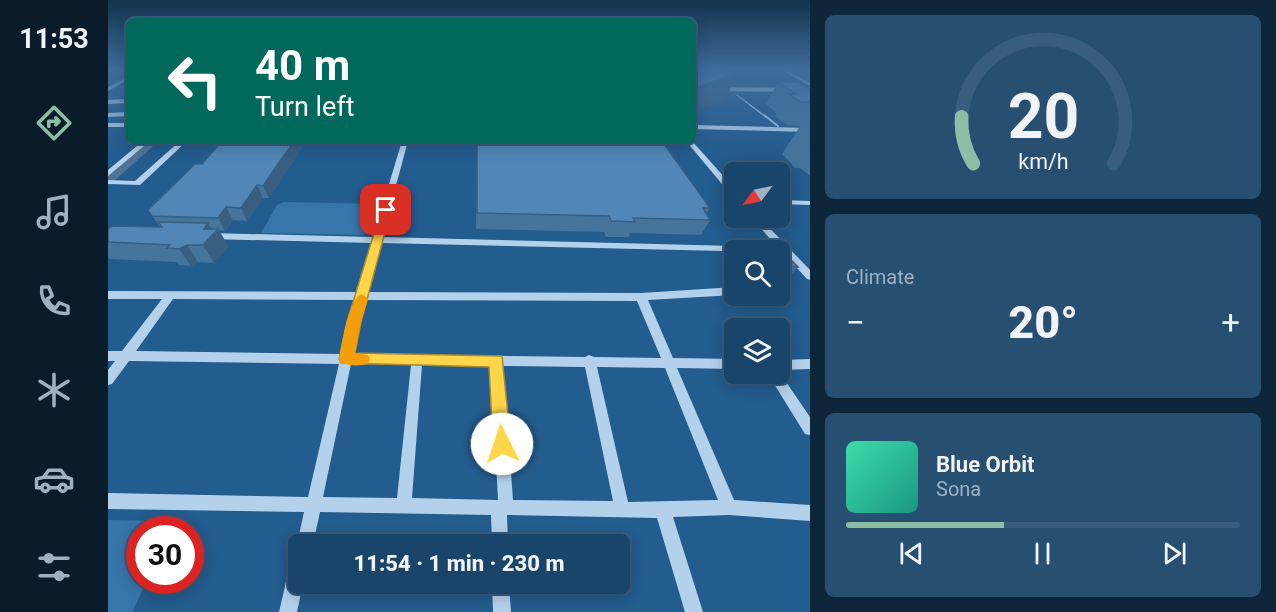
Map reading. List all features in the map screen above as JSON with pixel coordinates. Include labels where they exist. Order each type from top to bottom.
[{"type":"street","points":[[108,102],[126,101]]},
{"type":"street","points":[[108,115],[126,114]]},
{"type":"street","points":[[108,125],[126,125]]},
{"type":"street","points":[[696,127],[810,130]]},
{"type":"street","points":[[108,174],[143,144]]},
{"type":"street","points":[[108,182],[137,183],[181,144]]},
{"type":"street","points":[[308,534],[354,322],[404,144]]},
{"type":"street","points":[[692,144],[724,181]]},
{"type":"street","points":[[790,202],[810,203]]},
{"type":"street","points":[[765,228],[776,240]]},
{"type":"street","points":[[194,235],[724,248]]},
{"type":"street","points":[[790,255],[810,277]]},
{"type":"street","points":[[108,295],[641,297],[724,292]]},
{"type":"street","points":[[108,380],[170,296]]},
{"type":"street","points":[[641,297],[729,507]]},
{"type":"street","points":[[108,356],[589,360],[724,364]]},
{"type":"street","points":[[404,507],[417,359]]},
{"type":"street","points":[[589,360],[622,509]]},
{"type":"street","points":[[496,361],[502,507],[501,534]]},
{"type":"street","points":[[790,365],[810,364]]},
{"type":"street","points":[[781,384],[810,429]]},
{"type":"street","points":[[108,501],[663,510],[729,507],[809,514]]},
{"type":"street","points":[[663,510],[694,612]]},
{"type":"street","points":[[288,612],[292,594]]},
{"type":"street","points":[[501,594],[502,612]]},
{"type":"shaded area","points":[[284,202],[376,204],[368,232],[364,235],[261,233],[277,205]]},
{"type":"shaded area","points":[[108,520],[126,520],[126,594],[141,594],[132,612],[108,612]]},
{"type":"building","points":[[794,98],[810,98],[810,102],[801,102]]},
{"type":"building","points":[[219,144],[292,144],[263,186],[257,185],[241,208],[226,207],[218,218],[152,216],[148,210],[195,164],[202,164]]},
{"type":"building","points":[[477,144],[664,144],[710,208],[703,208],[710,220],[633,218],[635,222],[611,221],[609,216],[477,213]]},
{"type":"building","points":[[158,222],[208,223],[204,229],[218,229],[203,245],[187,245],[179,249],[167,248],[170,245],[108,242],[108,229],[112,226],[162,227]]},
{"type":"building","points":[[790,259],[798,267],[790,267]]},
{"type":"waterway","points":[[740,98],[766,117]]},
{"type":"waterway","points":[[764,115],[778,126]]},
{"type":"waterway","points":[[108,178],[148,144]]},
{"type":"slow traffic","points":[[362,299],[354,322],[347,359],[362,359]]},
{"type":"route","points":[[386,210],[354,322],[347,359],[496,361],[502,444]]}]
